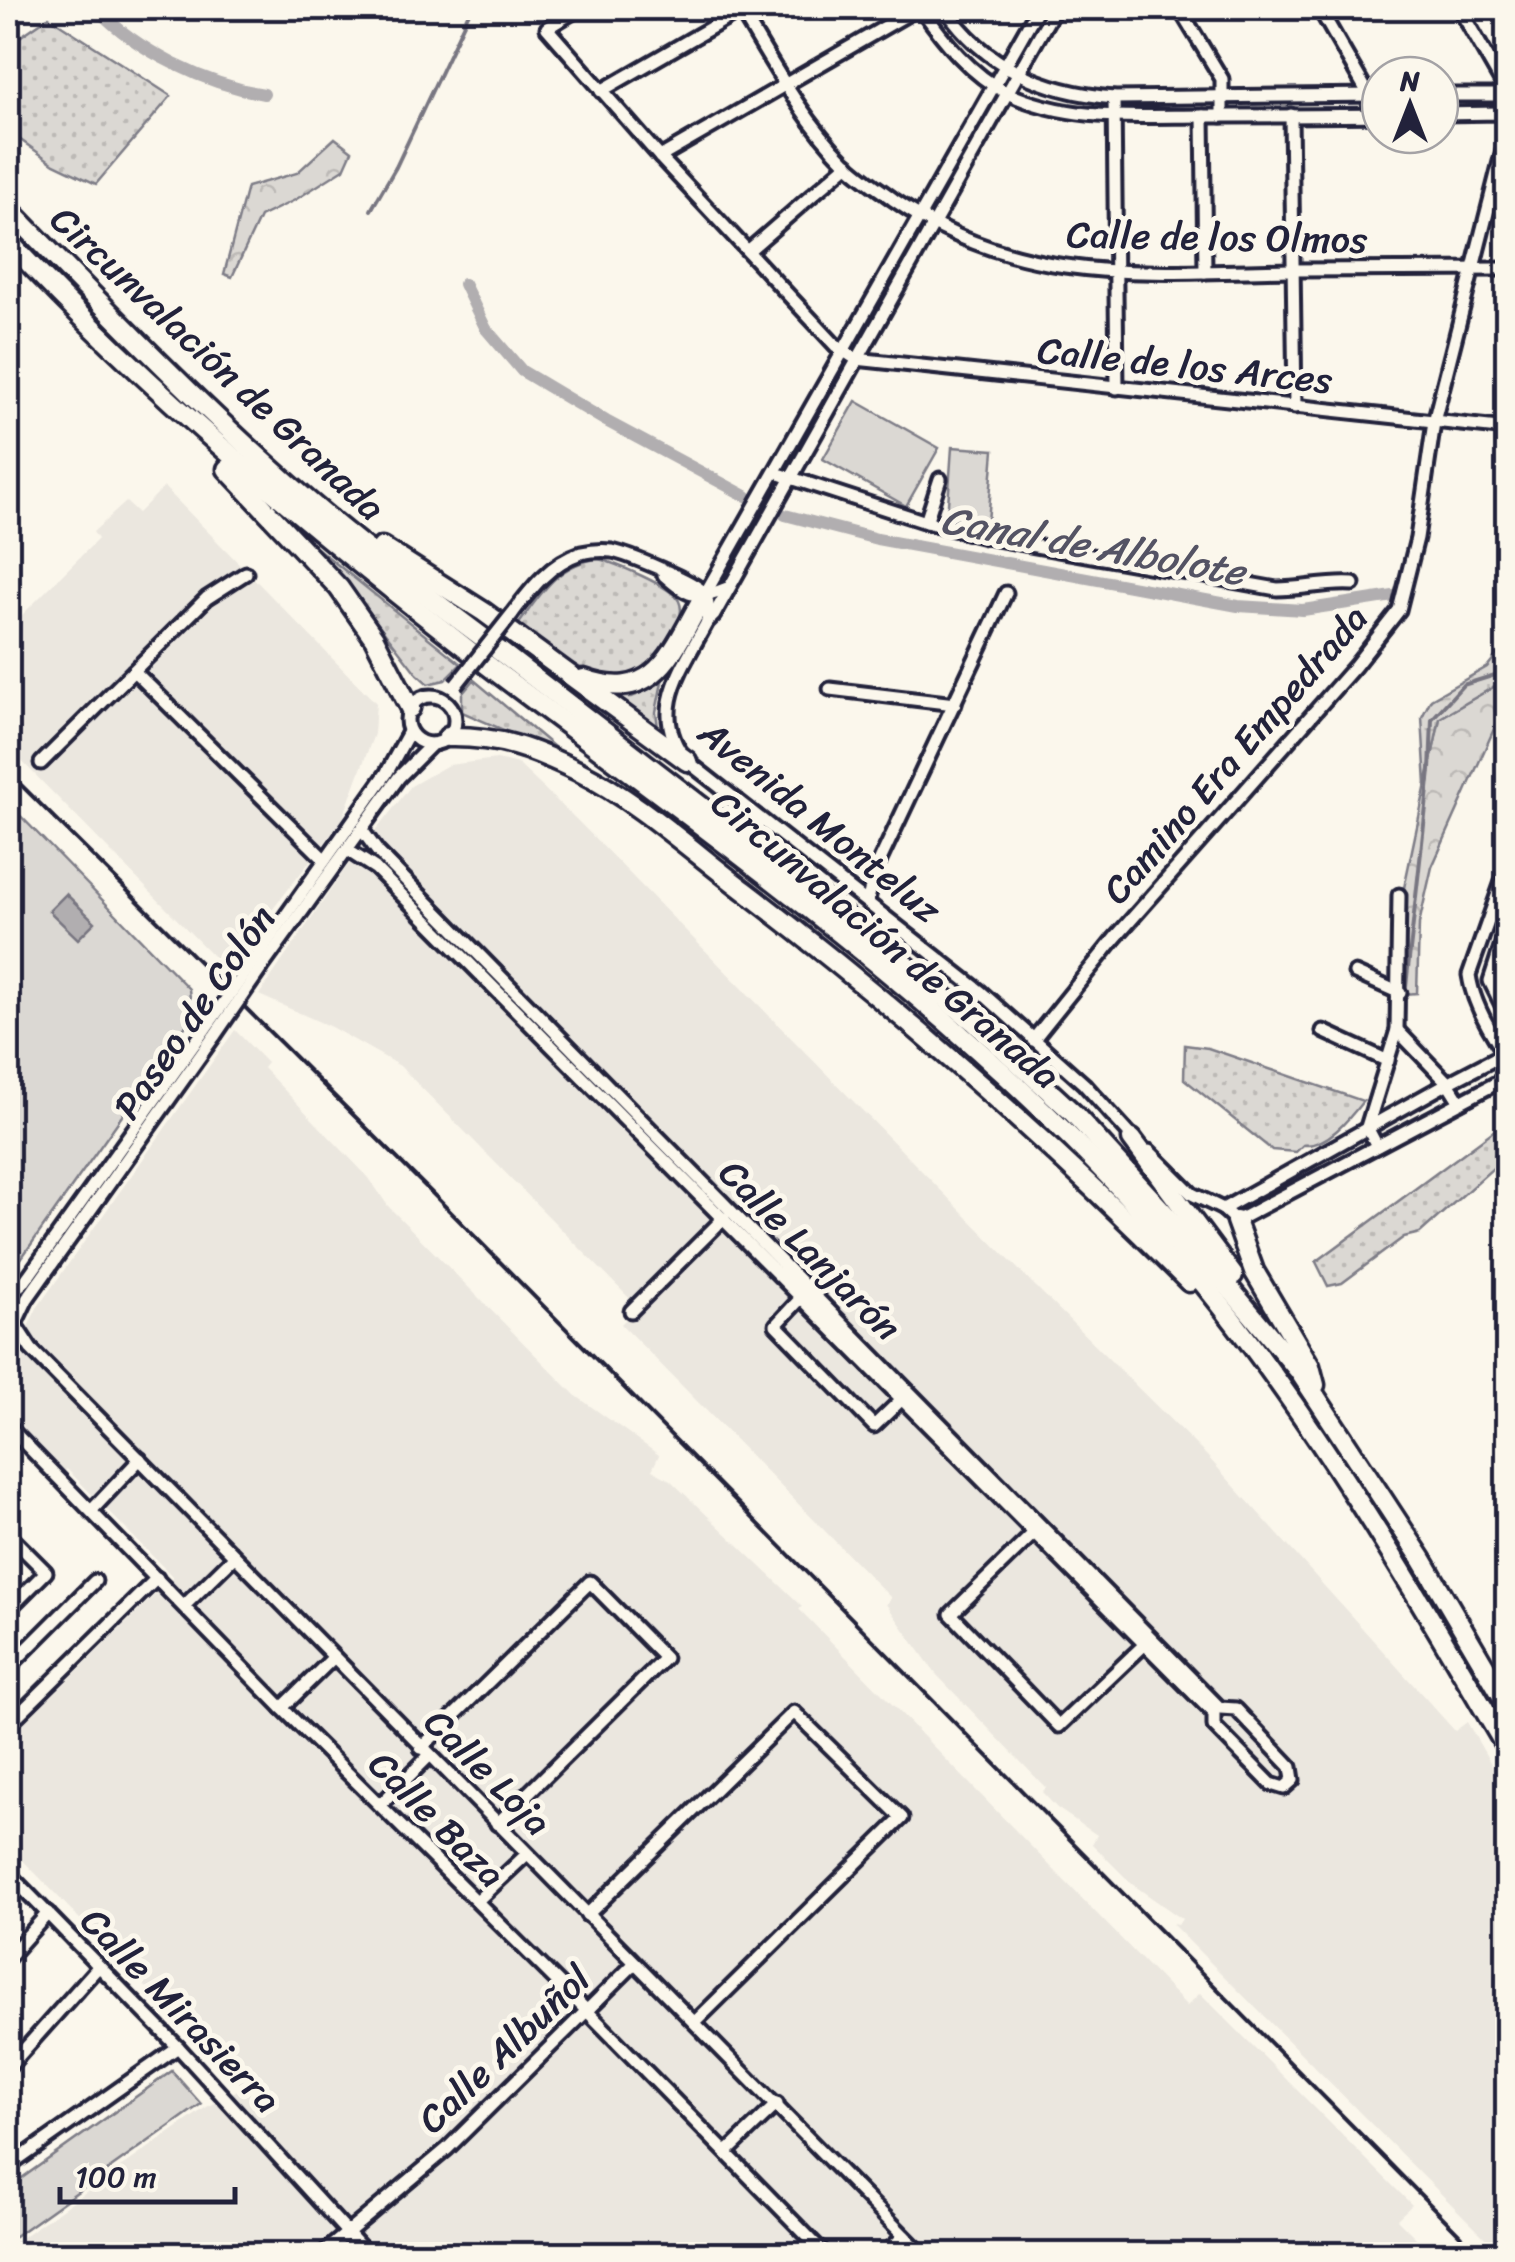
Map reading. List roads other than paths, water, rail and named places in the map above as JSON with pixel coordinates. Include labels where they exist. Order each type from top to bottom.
[{"type":"highway","name":"Circunvalación de Granada","points":[[8,208],[159,362],[272,469],[484,651],[962,1034],[1123,1190],[1242,1332],[1309,1427],[1508,1750]]},
{"type":"highway","name":"Circunvalación de Granada","points":[[8,240],[89,326],[297,515],[801,880],[1020,1063],[1132,1176],[1279,1346],[1320,1400],[1422,1559],[1508,1706]]},
{"type":"highway","points":[[190,421],[204,444],[339,588],[374,638],[410,708]]},
{"type":"highway","points":[[272,469],[298,480],[381,547],[484,612],[687,761]]},
{"type":"highway","points":[[684,592],[698,621]]},
{"type":"highway","points":[[574,675],[621,687],[651,678],[698,621],[705,594]]},
{"type":"highway","points":[[440,740],[494,738],[544,756],[582,773],[674,837],[899,1012],[1158,1251],[1220,1318],[1242,1332]]},
{"type":"highway","points":[[1132,1139],[1270,1324],[1279,1346]]},
{"type":"highway","points":[[1230,1215],[1254,1271],[1310,1366],[1320,1400]]},
{"type":"street","points":[[580,8],[548,28],[748,252],[843,352],[856,360]]},
{"type":"street","points":[[601,90],[742,8],[806,117],[848,164],[932,224]]},
{"type":"street","points":[[660,157],[919,8],[940,36],[994,85],[1050,108],[1114,116],[1360,115]]},
{"type":"street","points":[[945,8],[959,28],[1005,67],[1071,93],[1114,98],[1360,95]]},
{"type":"street","points":[[705,594],[1038,8]]},
{"type":"street","name":"Avenida Monteluz","points":[[1055,8],[726,588],[714,616],[698,621],[672,690],[668,714],[674,745],[687,761],[981,992],[1084,1084],[1132,1139],[1142,1144],[1192,1194],[1230,1215]]},
{"type":"street","points":[[1180,8],[1222,79],[1222,116]]},
{"type":"street","points":[[1318,8],[1360,73]]},
{"type":"street","points":[[1459,8],[1503,90]]},
{"type":"street","points":[[1460,93],[1503,90]]},
{"type":"street","points":[[1503,90],[1496,104],[1504,114]]},
{"type":"street","points":[[1114,98],[1117,388]]},
{"type":"street","points":[[1460,114],[1504,114]]},
{"type":"street","points":[[1291,115],[1295,407]]},
{"type":"street","points":[[1203,116],[1205,272]]},
{"type":"street","name":"Camino Era Empedrada","points":[[1033,1040],[1115,938],[1387,628],[1404,593],[1434,422],[1508,130]]},
{"type":"street","points":[[748,252],[848,164]]},
{"type":"street","name":"Calle de los Olmos","points":[[932,224],[1006,254],[1116,273],[1508,269]]},
{"type":"street","name":"Calle de los Arces","points":[[856,360],[1508,430]]},
{"type":"street","points":[[774,471],[926,522],[985,537],[1277,589],[1307,589],[1335,582],[1353,584]]},
{"type":"street","points":[[926,522],[940,479]]},
{"type":"street","points":[[446,700],[512,614],[546,574],[564,560],[584,552],[610,551],[694,584],[705,594]]},
{"type":"street","points":[[659,570],[684,592],[697,597],[726,588]]},
{"type":"street","points":[[41,764],[207,598],[246,573]]},
{"type":"street","points":[[868,900],[874,873],[1006,593]]},
{"type":"street","points":[[134,671],[326,860]]},
{"type":"street","points":[[830,689],[955,704]]},
{"type":"street","points":[[422,697],[446,700],[455,722],[440,740],[419,741],[409,732],[406,716],[410,708],[422,697]]},
{"type":"street","name":"Paseo de Colón","points":[[258,965],[386,774],[409,732]]},
{"type":"street","name":"Paseo de Colón","points":[[8,1296],[25,1281],[399,777],[440,740]]},
{"type":"street","name":"Calle Lanjarón","points":[[362,830],[378,852],[1217,1711]]},
{"type":"street","name":"Calle Lanjarón","points":[[347,850],[368,861],[800,1298],[1037,1529],[1144,1644],[1217,1711],[1236,1709],[1292,1768],[1293,1780],[1284,1788],[1271,1784],[1214,1726],[1217,1711]]},
{"type":"street","points":[[1507,1059],[1471,990],[1469,975],[1508,865]]},
{"type":"street","points":[[1377,1146],[1367,1127],[1397,1030],[1399,896]]},
{"type":"street","points":[[1484,924],[1507,930],[1490,981],[1508,1017]]},
{"type":"street","points":[[1354,973],[1400,994]]},
{"type":"street","points":[[1397,1030],[1448,1083],[1460,1102]]},
{"type":"street","points":[[1323,1031],[1388,1061]]},
{"type":"street","name":"Paseo de Colón","points":[[8,1339],[27,1299],[210,1032]]},
{"type":"street","points":[[1230,1215],[1331,1146],[1494,1059],[1507,1059]]},
{"type":"street","points":[[1230,1215],[1342,1165],[1508,1077]]},
{"type":"street","points":[[1331,1146],[1342,1165]]},
{"type":"street","points":[[631,1310],[724,1218]]},
{"type":"street","name":"Calle Lanjarón","points":[[800,1298],[776,1325],[874,1426],[902,1399]]},
{"type":"street","name":"Calle Loja","points":[[8,1309],[31,1349],[233,1558],[922,2254]]},
{"type":"street","name":"Calle Baza","points":[[8,1426],[282,1708],[825,2254]]},
{"type":"street","points":[[92,1510],[140,1460]]},
{"type":"street","points":[[1037,1529],[951,1614],[1058,1726],[1144,1644]]},
{"type":"street","points":[[8,1534],[46,1572],[8,1610]]},
{"type":"street","points":[[185,1605],[233,1558]]},
{"type":"street","points":[[8,1725],[158,1578]]},
{"type":"street","points":[[8,1668],[95,1581]]},
{"type":"street","points":[[380,1806],[425,1752],[590,1582],[666,1658],[497,1824]]},
{"type":"street","points":[[282,1708],[334,1657]]},
{"type":"street","points":[[587,1914],[794,1712],[902,1818],[695,2022]]},
{"type":"street","points":[[477,1901],[527,1854]]},
{"type":"street","name":"Calle Mirasierra","points":[[8,1873],[178,2047],[367,2254]]},
{"type":"street","points":[[8,1958],[48,1914]]},
{"type":"street","name":"Calle Albuñol","points":[[322,2254],[447,2149],[635,1963]]},
{"type":"street","points":[[8,2068],[99,1966]]},
{"type":"street","points":[[8,2167],[178,2047]]},
{"type":"street","points":[[726,2152],[777,2104]]},
{"type":"street","points":[[885,2254],[904,2236]]},
{"type":"waterway","name":"Canal de Albolote","points":[[96,8],[132,39],[174,64],[219,83],[264,94]]},
{"type":"waterway","points":[[371,210],[396,167],[471,8]]},
{"type":"waterway","name":"Canal de Albolote","points":[[464,284],[486,329],[522,371],[746,496]]},
{"type":"waterway","name":"Canal de Albolote","points":[[785,515],[877,539],[1238,606],[1303,610],[1393,596]]},
{"type":"waterway","points":[[1405,995],[1430,771],[1432,719],[1463,685],[1508,671]]},
{"type":"railway","points":[[8,772],[431,1192],[1479,2254]]}]
